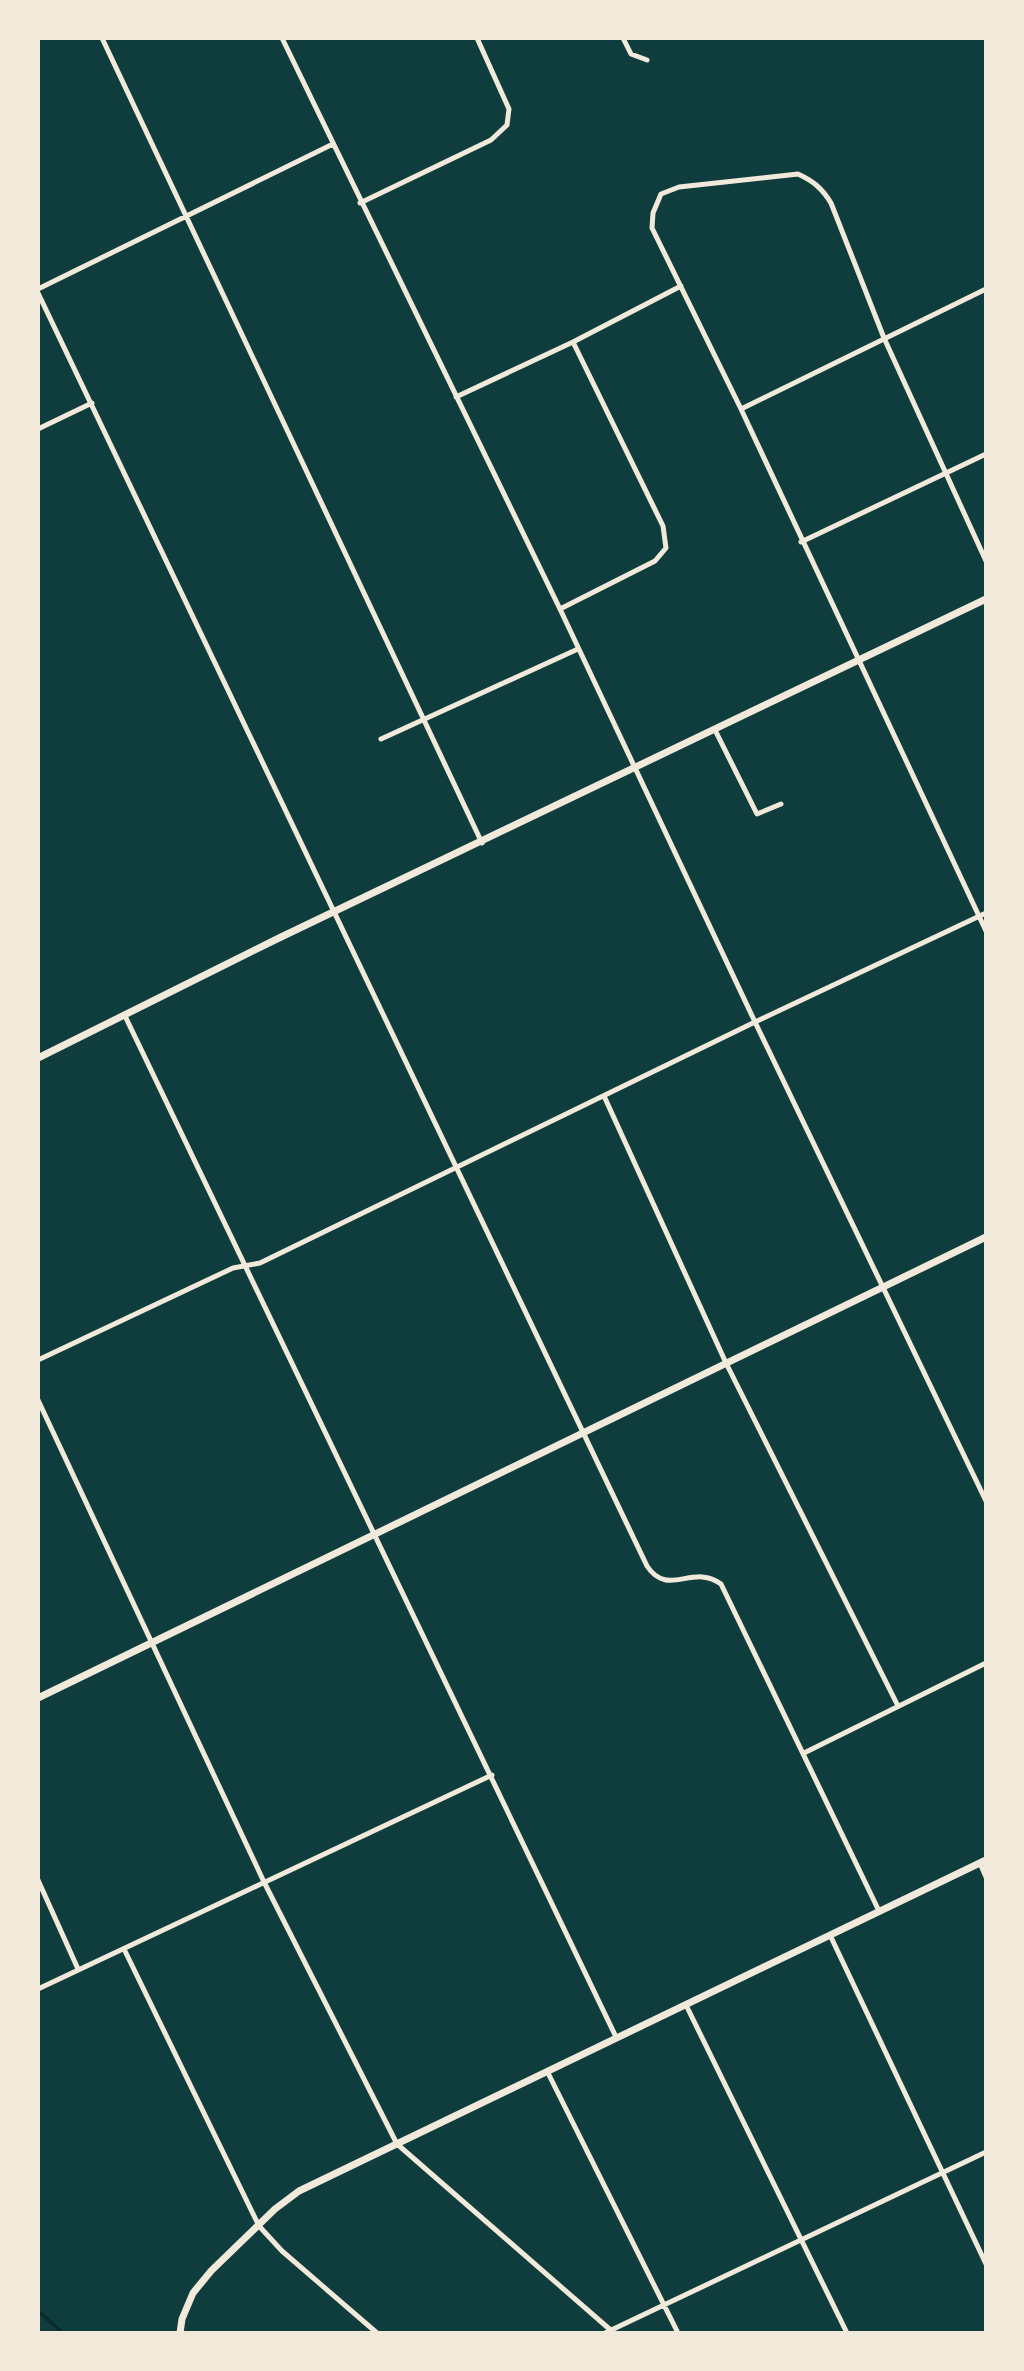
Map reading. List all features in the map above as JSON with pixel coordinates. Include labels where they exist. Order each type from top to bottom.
[{"type":"street","points":[[102,38],[482,843]]},
{"type":"street","points":[[282,38],[560,609],[986,1501]]},
{"type":"street","points":[[360,203],[491,140],[507,125],[509,109],[477,38]]},
{"type":"street","points":[[623,38],[631,54],[647,60]]},
{"type":"street","points":[[333,144],[38,291],[653,1575],[661,1580],[700,1576],[713,1578],[721,1584],[879,1911]]},
{"type":"street","points":[[986,561],[884,338],[831,203],[814,181],[798,174],[679,187],[661,194],[653,213],[652,228],[741,409],[986,931]]},
{"type":"street","points":[[456,397],[573,342],[681,286]]},
{"type":"street","points":[[741,409],[986,289]]},
{"type":"street","points":[[560,609],[655,561],[666,548],[663,526],[573,342]]},
{"type":"street","points":[[38,429],[92,403]]},
{"type":"street","points":[[801,542],[986,454]]},
{"type":"street","points":[[38,1058],[333,912],[986,599]]},
{"type":"street","points":[[381,739],[578,649]]},
{"type":"street","points":[[715,730],[757,814],[781,804]]},
{"type":"street","points":[[38,1360],[233,1268],[260,1263],[986,913]]},
{"type":"street","points":[[125,1016],[616,2037]]},
{"type":"street","points":[[604,1096],[726,1363],[898,1706]]},
{"type":"street","points":[[38,1698],[986,1237]]},
{"type":"street","points":[[38,1400],[264,1882],[397,2144],[610,2332],[986,2152]]},
{"type":"street","points":[[804,1753],[986,1663]]},
{"type":"street","points":[[38,1989],[492,1775]]},
{"type":"street","points":[[180,2333],[182,2319],[193,2293],[211,2271],[275,2209],[299,2191],[983,1862],[986,1877]]},
{"type":"street","points":[[38,1880],[78,1969]]},
{"type":"street","points":[[830,1935],[986,2264]]},
{"type":"street","points":[[124,1949],[259,2226],[282,2251],[372,2331]]},
{"type":"street","points":[[686,2004],[847,2333]]},
{"type":"street","points":[[547,2071],[678,2333]]},
{"type":"waterway","points":[[38,2311],[63,2333]]}]
